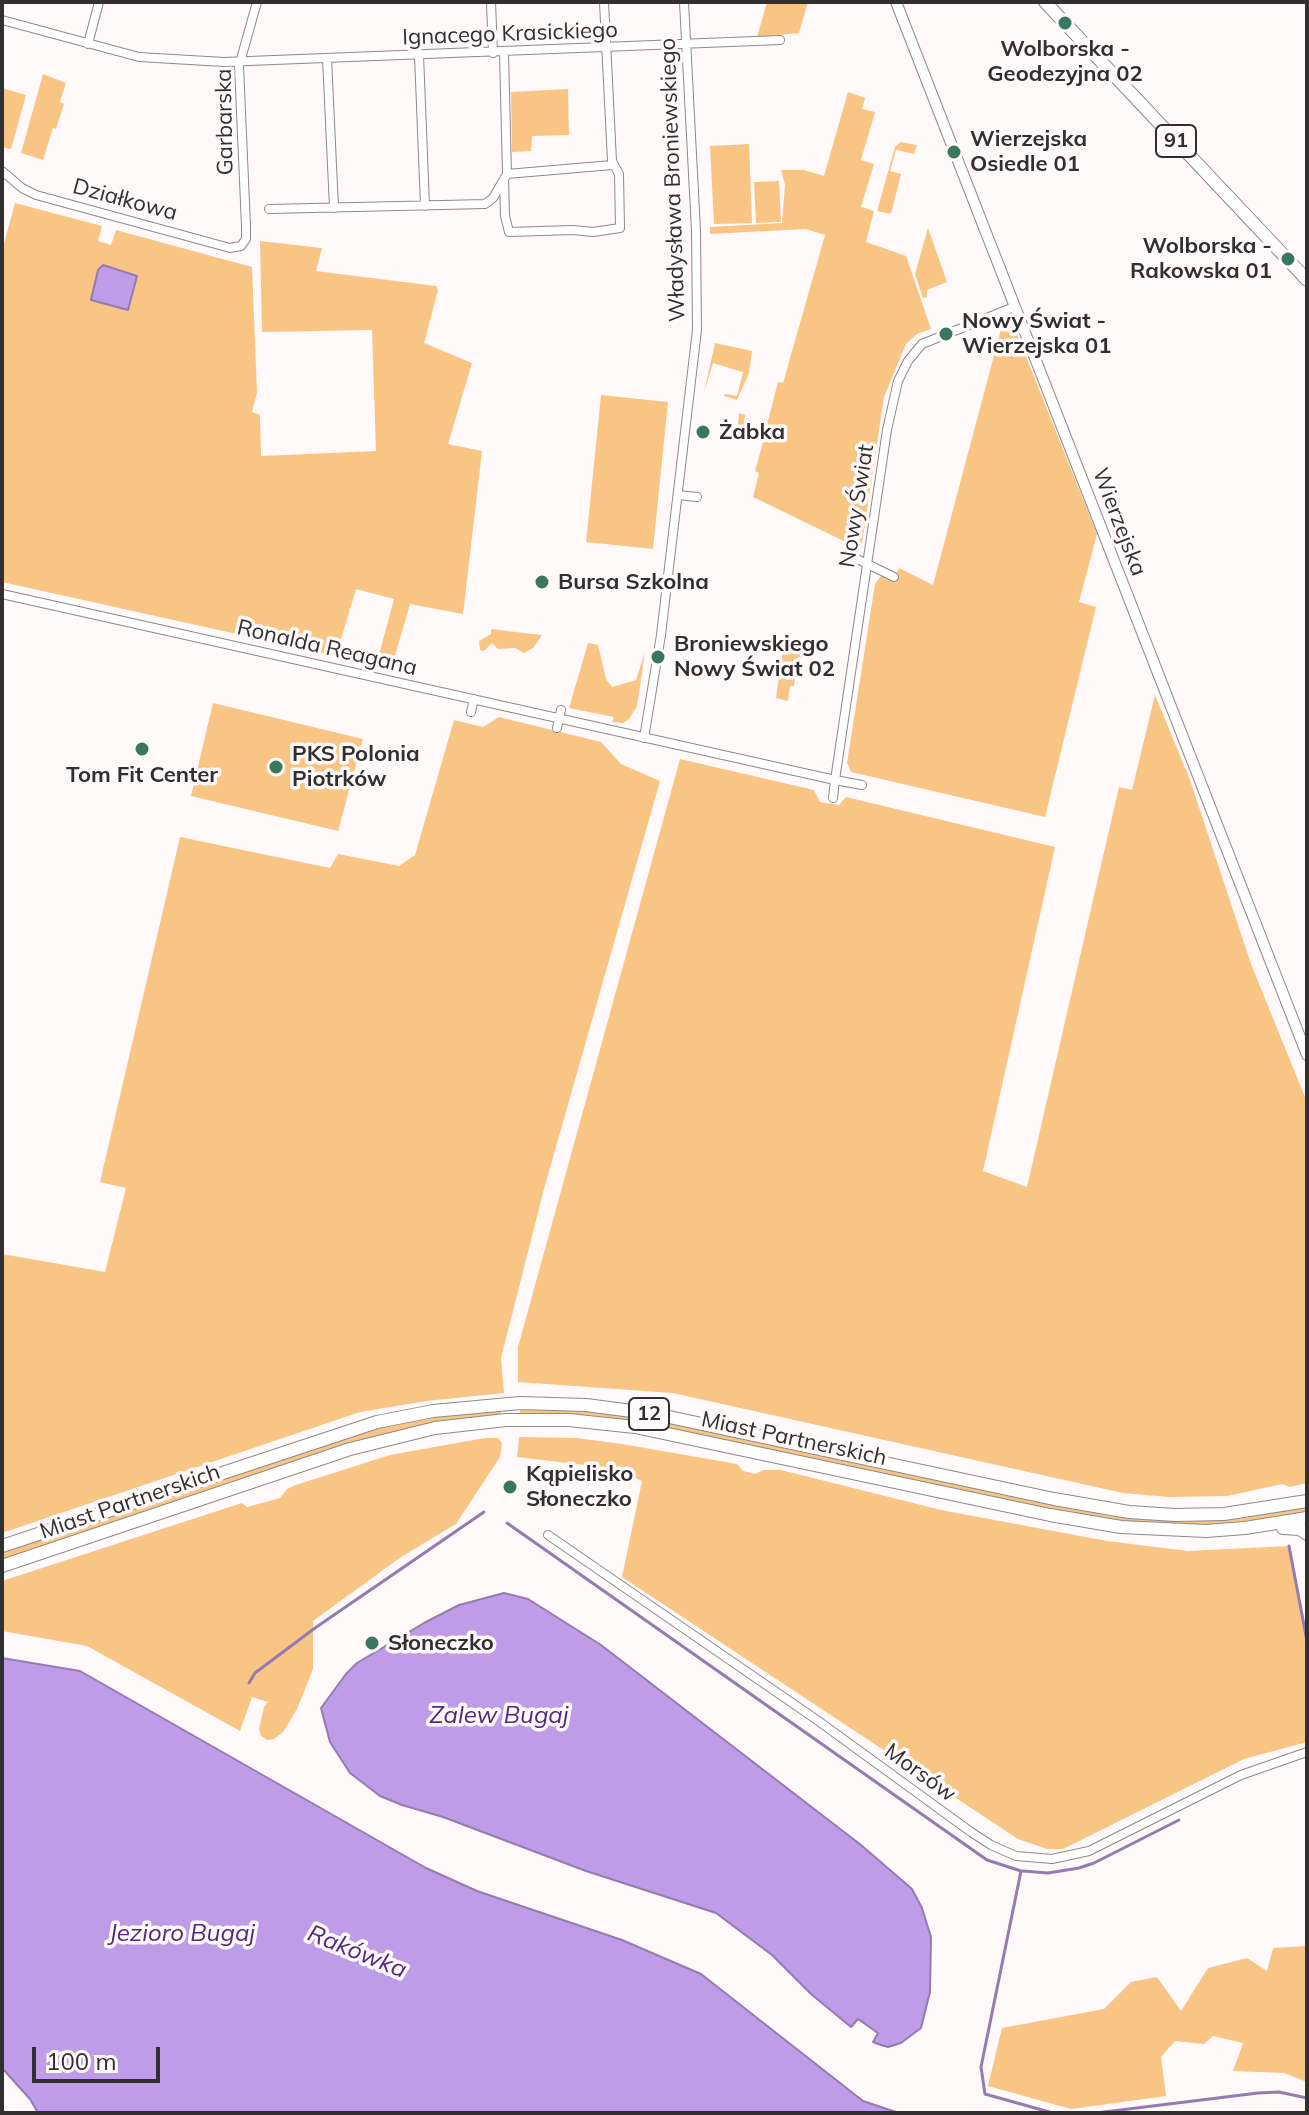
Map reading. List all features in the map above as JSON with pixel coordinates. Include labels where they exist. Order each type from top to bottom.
[{"type":"main road","name":"91","points":[[1045,2],[1307,280]]},
{"type":"main road","name":"Miast Partnerskich","points":[[2,1546],[377,1422],[433,1411],[520,1403],[586,1405],[655,1414],[1054,1499],[1129,1512],[1215,1515],[1307,1501]]},
{"type":"main road","name":"Miast Partnerskich","points":[[2,1566],[378,1441],[453,1425],[521,1419],[602,1423],[662,1432],[1050,1515],[1121,1527],[1198,1531],[1264,1526],[1307,1518]]},
{"type":"main road","points":[[1264,1526],[1300,1529],[1307,1534]]},
{"type":"street","points":[[88,44],[99,2]]},
{"type":"street","name":"Garbarska","points":[[243,243],[246,226],[240,62],[257,2]]},
{"type":"street","points":[[491,2],[493,53]]},
{"type":"street","points":[[504,53],[504,205],[507,230],[593,232],[620,228],[619,174],[612,165],[604,2]]},
{"type":"street","name":"Władysława Broniewskiego","points":[[644,738],[661,638],[698,317],[684,2]]},
{"type":"street","name":"Wierzejska","points":[[896,2],[1307,1055]]},
{"type":"street","name":"Ignacego Krasickiego","points":[[2,20],[145,58],[240,62],[780,40]]},
{"type":"street","points":[[419,55],[425,206]]},
{"type":"street","points":[[327,58],[334,208]]},
{"type":"street","points":[[505,176],[612,165]]},
{"type":"street","name":"Działkowa","points":[[2,171],[36,195],[230,248],[243,243]]},
{"type":"street","points":[[488,203],[505,176]]},
{"type":"street","points":[[269,209],[504,205]]},
{"type":"street","name":"Nowy Świat","points":[[833,798],[866,564],[898,381],[908,361],[926,342],[1014,307]]},
{"type":"street","points":[[678,495],[697,497]]},
{"type":"street","points":[[849,555],[894,577]]},
{"type":"street","name":"Ronalda Reagana","points":[[2,594],[474,699],[560,714],[644,738]]},
{"type":"street","points":[[471,712],[474,699]]},
{"type":"street","points":[[557,728],[560,714]]},
{"type":"street","points":[[644,738],[862,785]]},
{"type":"street","name":"Morsów","points":[[548,1535],[817,1720],[971,1832],[1016,1856],[1052,1859],[1089,1851],[1241,1775],[1307,1752]]},
{"type":"shaded area","points":[[767,2],[808,2],[799,33],[757,37]]},
{"type":"shaded area","points":[[43,74],[66,83],[60,102],[64,104],[43,160],[21,153]]},
{"type":"shaded area","points":[[2,88],[26,95],[11,149],[2,147]]},
{"type":"shaded area","points":[[568,89],[569,135],[532,136],[531,151],[512,152],[511,92]]},
{"type":"shaded area","points":[[848,92],[865,98],[862,109],[875,112],[861,160],[874,164],[861,207],[874,211],[866,242],[906,256],[931,329],[917,334],[906,344],[884,397],[862,543],[854,546],[753,497],[759,473],[755,471],[764,439],[745,433],[738,424],[739,413],[745,415],[744,427],[765,432],[778,382],[783,383],[825,235],[806,229],[710,234],[710,227],[782,223],[785,185],[781,170],[804,170],[824,176]]},
{"type":"shaded area","points":[[901,142],[917,145],[914,154],[896,150],[890,171],[901,174],[891,214],[877,211],[895,147]]},
{"type":"shaded area","points":[[749,144],[752,223],[714,224],[710,146]]},
{"type":"shaded area","points":[[779,181],[781,222],[756,223],[754,182]]},
{"type":"shaded area","points":[[15,203],[102,226],[98,241],[111,245],[116,230],[252,267],[257,393],[252,412],[260,415],[261,456],[376,451],[372,330],[262,332],[260,241],[322,248],[316,271],[436,286],[438,290],[424,343],[472,363],[448,444],[482,451],[463,614],[410,604],[391,669],[376,666],[394,599],[356,589],[336,656],[2,582],[2,251]]},
{"type":"shaded area","points":[[928,228],[947,282],[927,290],[927,297],[923,298],[915,274]]},
{"type":"shaded area","points":[[1013,324],[1097,534],[1079,602],[1096,607],[1045,817],[851,772],[847,763],[875,584],[881,576],[892,582],[899,568],[933,585],[1001,329]]},
{"type":"shaded area","points":[[715,343],[752,351],[749,373],[737,400],[724,396],[737,396],[743,372],[713,363],[704,392]]},
{"type":"shaded area","points":[[601,395],[668,402],[653,549],[586,542]]},
{"type":"shaded area","points":[[491,629],[542,635],[533,648],[524,653],[515,648],[498,649],[492,643],[484,651],[480,650],[479,641],[491,634]]},
{"type":"shaded area","points":[[588,643],[598,645],[606,679],[612,687],[636,680],[645,652],[637,706],[623,723],[612,722],[614,717],[569,708]]},
{"type":"shaded area","points":[[783,647],[801,649],[805,655],[804,658],[798,657],[794,686],[790,686],[788,701],[776,698]]},
{"type":"shaded area","points":[[1155,695],[1190,780],[1251,964],[1307,1102],[1307,1483],[1290,1487],[1282,1484],[1227,1496],[1169,1497],[1123,1493],[673,1393],[518,1382],[518,1347],[680,759],[814,790],[820,802],[839,805],[846,797],[1055,847],[983,1171],[1027,1187],[1119,787],[1132,790]]},
{"type":"shaded area","name":"PKS Polonia Piotrków","points":[[213,703],[363,739],[338,831],[191,796]]},
{"type":"shaded area","points":[[499,717],[601,742],[621,764],[660,781],[544,1189],[501,1358],[504,1393],[360,1412],[2,1533],[2,1254],[105,1272],[126,1188],[100,1182],[180,837],[330,868],[338,854],[399,866],[415,855],[454,720],[483,727]]},
{"type":"shaded area","points":[[501,1410],[501,1415],[428,1424],[368,1439],[2,1560],[2,1552],[366,1430],[421,1418]]},
{"type":"shaded area","points":[[520,1410],[584,1411],[657,1420],[1109,1516],[1182,1521],[1239,1519],[1307,1506],[1307,1513],[1198,1527],[1138,1524],[1073,1514],[664,1427],[592,1416],[520,1414]]},
{"type":"shaded area","points":[[519,1437],[577,1438],[622,1444],[737,1464],[743,1471],[755,1474],[763,1470],[781,1470],[941,1510],[1107,1541],[1188,1551],[1289,1546],[1307,1641],[1307,1742],[1244,1759],[1063,1849],[1047,1849],[1018,1839],[622,1577],[642,1481],[617,1469],[517,1457]]},
{"type":"shaded area","points":[[498,1438],[502,1443],[500,1457],[456,1524],[401,1557],[313,1621],[313,1669],[297,1709],[283,1732],[274,1739],[267,1740],[261,1736],[259,1729],[268,1702],[252,1697],[240,1731],[87,1646],[2,1631],[2,1581],[242,1503],[247,1507],[280,1498],[287,1489],[296,1485],[390,1455]]},
{"type":"shaded area","points":[[1307,1946],[1307,2082],[1284,2073],[1233,2071],[1243,2043],[1213,2036],[1204,2044],[1175,2041],[1161,2057],[1166,2096],[1071,2109],[988,2086],[1002,2028],[1104,2009],[1131,1982],[1157,1977],[1181,2011],[1208,1968],[1247,1958],[1267,1971],[1273,1948]]},
{"type":"water","points":[[103,265],[137,276],[128,310],[91,300],[98,270]]},
{"type":"water","name":"Zalew Bugaj","points":[[504,1593],[528,1599],[601,1645],[861,1845],[912,1889],[931,1937],[930,1992],[921,2028],[901,2043],[888,2047],[873,2042],[878,2033],[858,2019],[851,2027],[811,1994],[772,1955],[716,1913],[586,1871],[443,1817],[402,1805],[380,1796],[350,1773],[330,1742],[321,1708],[346,1674],[357,1663],[459,1605]]},
{"type":"water","name":"Jezioro Bugaj","points":[[2,1658],[80,1671],[426,1868],[477,1891],[622,1940],[701,1974],[863,2101],[899,2113],[38,2113],[30,2099],[2,2068]]},
{"type":"waterway","points":[[249,1683],[255,1673],[315,1628],[484,1512]]},
{"type":"waterway","points":[[507,1523],[987,1860],[1021,1871],[981,2067],[985,2094],[1053,2113]]},
{"type":"waterway","points":[[1289,1546],[1307,1641]]},
{"type":"waterway","points":[[1023,1871],[1048,1873],[1079,1868],[1179,1820]]},
{"type":"waterway","points":[[1096,2113],[1258,2093],[1279,2092],[1307,2098]]},
{"type":"place","name":"Wolborska - Geodezyjna 02","points":[[1065,23]]},
{"type":"place","name":"Wierzejska Osiedle 01","points":[[954,152]]},
{"type":"place","name":"Wolborska - Rakowska 01","points":[[1288,259]]},
{"type":"place","name":"Nowy Świat - Wierzejska 01","points":[[946,334]]},
{"type":"place","name":"Żabka","points":[[703,432]]},
{"type":"place","name":"Bursa Szkolna","points":[[542,582]]},
{"type":"place","name":"Broniewskiego Nowy Świat 02","points":[[658,657]]},
{"type":"place","name":"Tom Fit Center","points":[[142,749]]},
{"type":"place","name":"PKS Polonia Piotrków","points":[[276,767]]},
{"type":"place","name":"Kąpielisko Słoneczko","points":[[510,1487]]},
{"type":"place","name":"Słoneczko","points":[[372,1643]]},
{"type":"water label","name":"Rakówka","points":[[357,1952]]}]
